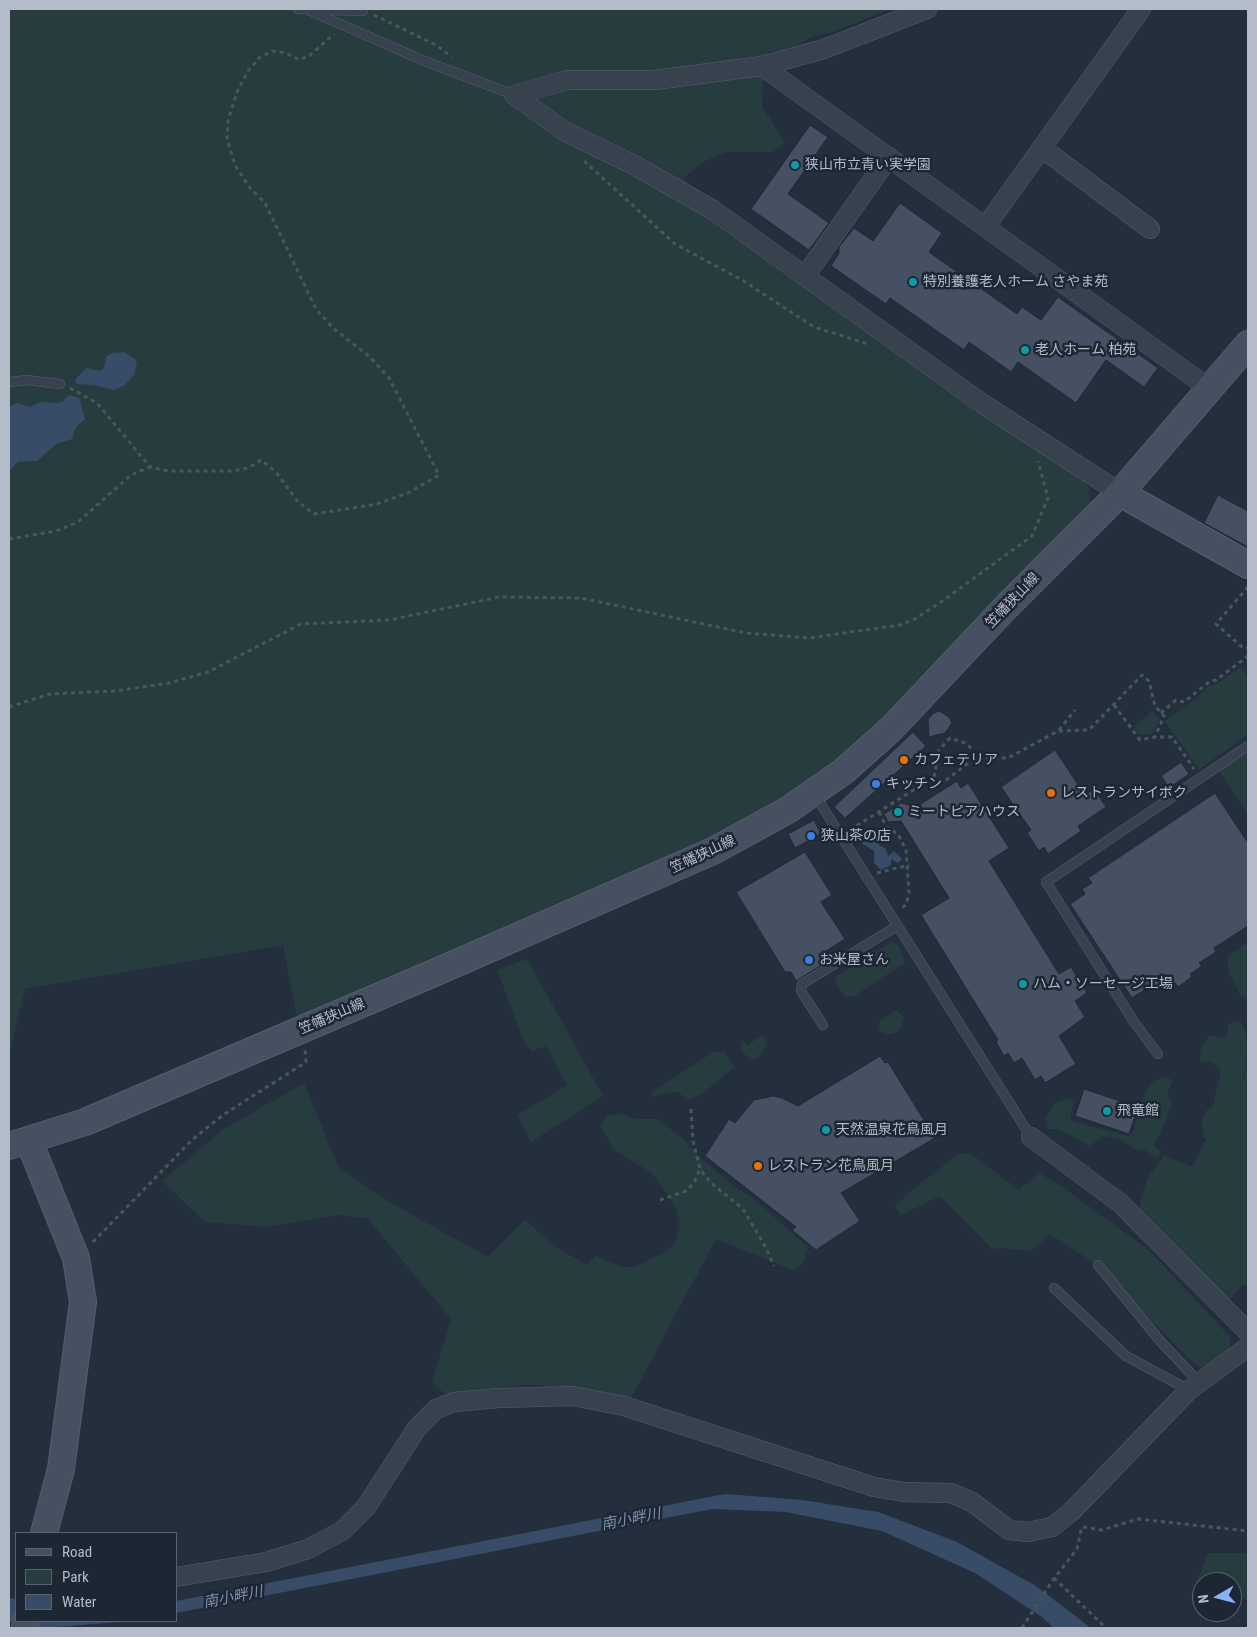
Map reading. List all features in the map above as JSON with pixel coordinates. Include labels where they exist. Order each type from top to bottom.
[{"type":"main road","name":"笠幡狭山線","points":[[19,1143],[85,1122],[713,851],[765,824],[813,793],[844,771],[886,733],[1007,606],[1120,492],[1248,344]]},
{"type":"main road","points":[[1120,492],[1248,565]]},
{"type":"main road","points":[[19,1143],[76,1258],[81,1283],[82,1323],[61,1469],[44,1532]]},
{"type":"street","points":[[514,95],[567,80],[655,80],[762,66],[824,49],[927,9]]},
{"type":"street","points":[[986,226],[1141,9]]},
{"type":"street","points":[[762,66],[1210,389]]},
{"type":"street","points":[[514,95],[564,131],[634,165],[713,210],[983,404],[1120,492]]},
{"type":"street","points":[[1042,148],[1150,229]]},
{"type":"street","points":[[806,276],[889,157]]},
{"type":"street","points":[[1031,1137],[1120,1203],[1248,1332]]},
{"type":"street","points":[[178,1577],[266,1562],[308,1549],[342,1530],[366,1507],[417,1428],[436,1409],[454,1402],[499,1398],[573,1396],[624,1406],[874,1487],[904,1492],[951,1493],[972,1502],[1009,1530],[1028,1532],[1052,1527],[1070,1512],[1194,1386],[1248,1347]]},
{"type":"lane","points":[[298,9],[364,11]]},
{"type":"lane","points":[[308,9],[422,60],[514,95]]},
{"type":"lane","points":[[9,382],[27,380],[60,384]]},
{"type":"lane","points":[[1158,1054],[1134,1022],[1046,882],[1199,777],[1248,746]]},
{"type":"lane","points":[[813,793],[1031,1137]]},
{"type":"lane","points":[[824,1025],[801,991],[802,984],[897,926]]},
{"type":"lane","points":[[1098,1265],[1194,1386]]},
{"type":"lane","points":[[1054,1288],[1126,1356],[1194,1386]]},
{"type":"path","points":[[364,11],[388,20],[436,46],[460,63]]},
{"type":"path","points":[[9,539],[56,531],[78,522],[131,475],[150,467],[168,471],[233,471],[248,468],[262,460],[276,472],[298,502],[314,514],[377,504],[410,492],[439,475],[389,378],[370,357],[333,328],[316,309],[265,203],[250,188],[235,166],[227,139],[228,121],[238,92],[248,71],[259,58],[272,51],[286,53],[298,59],[308,57],[344,26]]},
{"type":"path","points":[[581,158],[675,244],[742,280],[814,327],[873,345]]},
{"type":"path","points":[[60,384],[97,402],[150,467]]},
{"type":"path","points":[[9,707],[50,694],[115,691],[168,684],[200,675],[302,624],[389,620],[499,597],[581,598],[746,633],[809,638],[900,625],[915,620],[1032,536],[1048,498],[1040,462],[1033,456]]},
{"type":"path","points":[[1248,587],[1216,624],[1243,648],[1248,648]]},
{"type":"path","points":[[1161,713],[1176,700],[1184,702],[1208,682],[1216,680],[1248,656]]},
{"type":"path","points":[[1058,730],[1089,730],[1142,675],[1149,681],[1155,706],[1164,716],[1154,737]]},
{"type":"path","points":[[1114,705],[1140,740],[1154,737],[1172,737],[1199,777]]},
{"type":"path","points":[[934,777],[945,781],[976,757],[1008,758],[1058,730],[1075,710]]},
{"type":"path","points":[[841,836],[934,777],[939,750],[950,738],[968,744],[976,757]]},
{"type":"path","points":[[879,812],[887,828],[898,834],[903,844],[908,865],[909,893],[906,905],[891,916]]},
{"type":"path","points":[[868,880],[877,873],[908,865]]},
{"type":"path","points":[[76,1258],[193,1139],[223,1115],[306,1062],[304,1029]]},
{"type":"path","points":[[691,1109],[693,1141],[700,1169],[710,1182],[743,1209],[765,1246],[774,1266]]},
{"type":"path","points":[[660,1200],[686,1191],[694,1183],[700,1169]]},
{"type":"path","points":[[1070,1512],[1083,1527],[1102,1530],[1138,1519],[1248,1531]]},
{"type":"path","points":[[1022,1628],[1053,1579],[1077,1549],[1083,1527]]},
{"type":"path","points":[[1053,1579],[1106,1628]]},
{"type":"green space","points":[[9,9],[890,9],[833,32],[814,36],[794,47],[769,52],[763,79],[762,106],[785,143],[772,152],[727,152],[707,160],[683,178],[701,194],[1082,479],[1089,487],[1090,503],[879,725],[810,785],[748,823],[426,968],[389,976],[368,989],[297,1018],[283,945],[25,989],[9,1057]]},
{"type":"green space","points":[[1241,667],[1248,677],[1248,734],[1199,770],[1165,721],[1197,698],[1208,686],[1218,683]]},
{"type":"green space","points":[[1152,711],[1160,718],[1152,734],[1139,735],[1135,729],[1136,725]]},
{"type":"green space","points":[[1248,753],[1248,814],[1219,771]]},
{"type":"green space","points":[[893,941],[900,948],[905,963],[854,996],[845,997],[835,982],[836,977]]},
{"type":"green space","points":[[1248,942],[1248,998],[1241,996],[1229,973],[1227,957]]},
{"type":"green space","points":[[527,959],[603,1096],[531,1142],[518,1115],[567,1085],[546,1046],[532,1051],[525,1044],[497,970]]},
{"type":"green space","points":[[896,1010],[904,1017],[900,1029],[893,1034],[883,1034],[879,1029],[879,1022]]},
{"type":"green space","points":[[1234,1021],[1240,1021],[1246,1033],[1248,1048],[1246,1067],[1237,1100],[1248,1065],[1248,1288],[1244,1284],[1227,1302],[1139,1209],[1147,1179],[1164,1155],[1193,1167],[1206,1139],[1203,1137],[1202,1120],[1206,1111],[1213,1106],[1221,1071],[1213,1063],[1200,1061],[1201,1047],[1210,1035],[1226,1039],[1229,1024]]},
{"type":"green space","points":[[762,1035],[765,1038],[766,1047],[758,1058],[750,1060],[741,1050],[741,1040],[748,1045]]},
{"type":"green space","points":[[715,1051],[725,1052],[734,1067],[702,1094],[687,1100],[677,1091],[652,1097],[652,1092]]},
{"type":"green space","points":[[1164,1077],[1173,1080],[1167,1094],[1173,1103],[1154,1146],[1161,1152],[1158,1158],[1143,1149],[1136,1150],[1122,1140],[1115,1138],[1104,1136],[1089,1146],[1059,1129],[1048,1129],[1046,1119],[1055,1102],[1070,1098],[1074,1102],[1070,1118],[1072,1121],[1128,1136],[1134,1131],[1139,1108],[1145,1093],[1154,1081]]},
{"type":"green space","points":[[304,1083],[338,1167],[389,1202],[488,1257],[525,1220],[556,1247],[587,1265],[596,1256],[623,1267],[635,1267],[665,1252],[675,1243],[679,1224],[676,1209],[666,1192],[652,1173],[614,1150],[600,1125],[607,1116],[619,1114],[638,1119],[658,1119],[684,1140],[704,1161],[739,1190],[752,1197],[808,1247],[803,1263],[793,1270],[716,1239],[631,1398],[576,1387],[523,1385],[445,1394],[432,1382],[451,1319],[368,1219],[376,1212],[367,1218],[337,1215],[267,1227],[205,1222],[162,1181],[225,1128]]},
{"type":"green space","points":[[970,1153],[1019,1190],[1039,1173],[1060,1185],[1150,1251],[1230,1337],[1229,1353],[1206,1369],[1198,1367],[1091,1261],[1050,1234],[1031,1251],[1004,1248],[992,1249],[940,1196],[901,1215],[895,1206],[913,1189],[959,1154]]},
{"type":"green space","points":[[1208,1553],[1248,1553],[1248,1601],[1242,1597],[1242,1572],[1201,1572]]},
{"type":"water","points":[[124,352],[135,359],[137,364],[134,374],[125,385],[114,390],[94,385],[77,384],[75,380],[84,370],[87,368],[99,371],[104,368],[106,357],[112,353]]},
{"type":"water","points":[[69,395],[79,398],[85,419],[76,427],[72,439],[56,444],[37,461],[18,462],[9,471],[9,407],[16,403],[30,407],[41,402],[62,402]]},
{"type":"water","points":[[871,829],[877,829],[879,845],[886,849],[888,856],[894,851],[902,859],[898,863],[891,859],[891,865],[881,870],[874,863],[874,851],[852,837],[855,831],[865,835]]},
{"type":"water","name":"南小畔川","points":[[725,1494],[802,1500],[878,1512],[957,1542],[1036,1586],[1091,1628],[1054,1628],[1042,1617],[975,1573],[882,1531],[786,1512],[712,1509],[178,1613],[178,1601]]},
{"type":"water","points":[[9,1598],[15,1599],[15,1622],[118,1622],[45,1628],[9,1621]]},
{"type":"building","name":"狭山市立青い実学園","points":[[810,125],[828,137],[788,194],[829,223],[809,250],[751,209]]},
{"type":"building","points":[[900,203],[942,233],[929,252],[1017,314],[1022,307],[1041,320],[1058,297],[1158,368],[1144,387],[1106,360],[1076,403],[1018,362],[1011,372],[969,342],[964,350],[890,298],[886,304],[831,266],[839,253],[839,247],[854,228],[873,241]]},
{"type":"building","points":[[1218,495],[1248,511],[1248,547],[1204,523]]},
{"type":"building","points":[[939,711],[949,717],[952,723],[945,733],[929,737],[928,719]]},
{"type":"building","points":[[913,732],[926,746],[845,818],[834,807]]},
{"type":"building","points":[[1055,750],[1085,795],[1094,789],[1106,807],[1078,826],[1081,831],[1048,854],[1044,847],[1039,851],[1027,833],[1031,830],[1001,787]]},
{"type":"building","points":[[1181,762],[1189,774],[1169,788],[1161,776]]},
{"type":"building","name":"ハム・ソーセージ工場","points":[[957,781],[961,788],[968,783],[1009,848],[989,861],[1059,974],[1071,967],[1087,993],[1075,1001],[1085,1017],[1059,1036],[1076,1064],[1045,1083],[1041,1076],[1035,1080],[1022,1058],[1014,1063],[1008,1053],[1004,1056],[996,1042],[998,1040],[921,915],[949,898],[901,821],[888,822],[884,814],[901,803],[916,807]]},
{"type":"building","points":[[1215,793],[1248,843],[1248,926],[1214,948],[1216,952],[1199,963],[1202,966],[1190,974],[1192,977],[1178,987],[1175,983],[1164,991],[1160,985],[1151,991],[1149,987],[1132,998],[1070,904],[1085,894],[1082,889],[1092,883],[1088,878]]},
{"type":"building","points":[[814,820],[821,834],[795,848],[788,834]]},
{"type":"building","points":[[805,852],[832,895],[821,902],[845,939],[823,953],[828,961],[796,981],[791,972],[785,972],[736,892]]},
{"type":"building","name":"天然温泉花鳥風月","points":[[880,1056],[885,1063],[888,1062],[935,1138],[841,1193],[860,1221],[816,1250],[792,1230],[796,1227],[705,1156],[729,1119],[735,1123],[754,1100],[773,1096],[798,1106]]},
{"type":"building","name":"飛竜館","points":[[1084,1089],[1138,1107],[1129,1134],[1075,1116]]},
{"type":"place","name":"狭山市立青い実学園","points":[[795,165]]},
{"type":"place","name":"特別養護老人ホーム さやま苑","points":[[913,282]]},
{"type":"place","name":"老人ホーム 柏苑","points":[[1025,350]]},
{"type":"place","name":"カフェテリア","points":[[904,760]]},
{"type":"place","name":"キッチン","points":[[876,784]]},
{"type":"place","name":"レストランサイボク","points":[[1051,793]]},
{"type":"place","name":"ミートピアハウス","points":[[898,812]]},
{"type":"place","name":"狭山茶の店","points":[[811,836]]},
{"type":"place","name":"お米屋さん","points":[[809,960]]},
{"type":"place","name":"ハム・ソーセージ工場","points":[[1023,984]]},
{"type":"place","name":"飛竜館","points":[[1107,1111]]},
{"type":"place","name":"天然温泉花鳥風月","points":[[826,1130]]},
{"type":"place","name":"レストラン花鳥風月","points":[[758,1166]]}]
